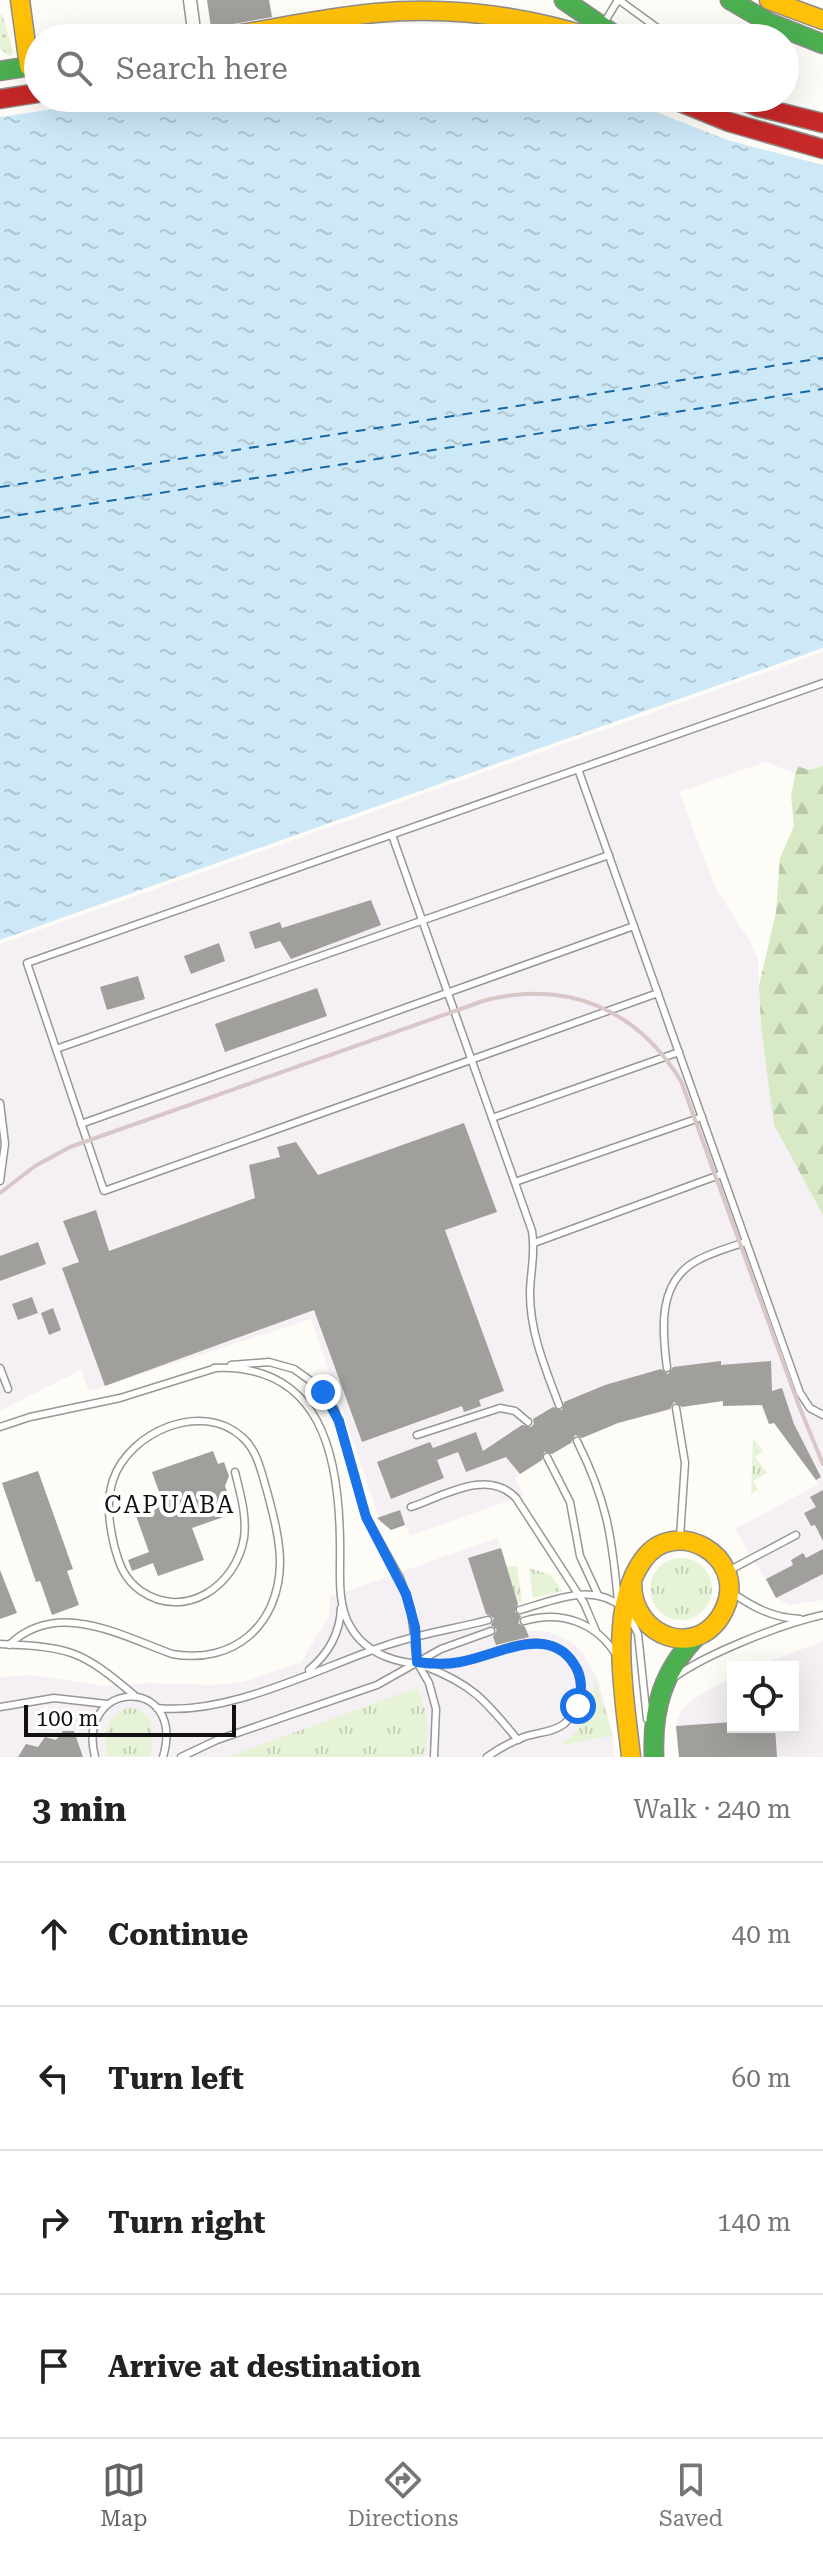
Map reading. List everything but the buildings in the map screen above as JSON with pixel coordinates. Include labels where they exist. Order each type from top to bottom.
[{"type":"main road","points":[[20,0],[25,24]]},
{"type":"main road","points":[[564,0],[589,24]]},
{"type":"main road","points":[[730,0],[773,24]]},
{"type":"main road","points":[[769,0],[823,20]]},
{"type":"main road","points":[[307,24],[377,13],[437,13],[489,16],[542,24]]},
{"type":"main road","points":[[799,34],[823,44]]},
{"type":"main road","points":[[0,71],[24,67]]},
{"type":"main road","points":[[0,99],[24,95]]},
{"type":"main road","points":[[704,112],[823,149]]},
{"type":"main road","points":[[778,112],[823,123]]},
{"type":"main road","points":[[631,1757],[622,1607],[638,1564],[660,1544],[680,1540],[708,1548],[722,1562],[727,1571],[730,1591],[721,1619],[697,1636],[669,1667],[658,1692],[652,1734],[654,1757]]},
{"type":"main road","points":[[632,1583],[631,1593],[637,1612],[649,1627],[677,1638],[697,1636]]},
{"type":"street","points":[[190,0],[193,24]]},
{"type":"lane","points":[[602,24],[619,0],[652,24]]},
{"type":"lane","points":[[658,993],[104,1191],[27,963],[823,683]]},
{"type":"lane","points":[[578,769],[800,1393],[810,1408],[823,1415]]},
{"type":"lane","points":[[392,835],[534,1243],[531,1307],[538,1346],[559,1405]]},
{"type":"lane","points":[[56,1049],[609,855]]},
{"type":"lane","points":[[81,1124],[634,926]]},
{"type":"lane","points":[[492,1118],[679,1052]]},
{"type":"lane","points":[[0,1103],[5,1144],[0,1181]]},
{"type":"lane","points":[[515,1182],[702,1117]]},
{"type":"lane","points":[[534,1243],[722,1174]]},
{"type":"lane","points":[[667,1368],[663,1312],[675,1283],[697,1260],[746,1242]]},
{"type":"lane","points":[[0,1427],[30,1417],[120,1398],[242,1362],[269,1362],[294,1369],[323,1392],[339,1421],[366,1517],[406,1594],[416,1637],[417,1662],[429,1683],[436,1709],[434,1757]]},
{"type":"lane","points":[[0,1368],[8,1389]]},
{"type":"lane","points":[[214,1368],[247,1370],[276,1380],[300,1398],[318,1421],[329,1448],[338,1487],[342,1604],[332,1644],[318,1662],[301,1676]]},
{"type":"lane","points":[[417,1435],[500,1408],[515,1411],[528,1422]]},
{"type":"lane","points":[[676,1408],[685,1463],[680,1540]]},
{"type":"lane","points":[[9,1645],[37,1626],[65,1621],[90,1624],[185,1656],[212,1655],[246,1639],[269,1611],[277,1587],[280,1562],[270,1502],[258,1460],[241,1436],[223,1425],[201,1421],[174,1425],[145,1438],[119,1466],[110,1491],[108,1516],[120,1568],[133,1585],[150,1596],[169,1602],[199,1599],[226,1578],[242,1546],[244,1515],[235,1472]]},
{"type":"lane","points":[[577,1441],[599,1487],[610,1524],[622,1607],[638,1634],[645,1710],[652,1734]]},
{"type":"lane","points":[[547,1457],[570,1502],[580,1556],[598,1595]]},
{"type":"lane","points":[[411,1507],[477,1484],[491,1484],[505,1489],[516,1498],[578,1594],[596,1631],[618,1658],[625,1680]]},
{"type":"lane","points":[[727,1571],[796,1535]]},
{"type":"lane","points":[[730,1591],[771,1614],[803,1619]]},
{"type":"lane","points":[[520,1610],[578,1594],[598,1595],[622,1607]]},
{"type":"lane","points":[[342,1604],[355,1634],[372,1650],[392,1660],[460,1662],[531,1643],[550,1645],[566,1654],[580,1678],[578,1706],[567,1721],[559,1727],[518,1740],[487,1757]]},
{"type":"lane","points":[[658,1692],[679,1674],[708,1657],[803,1619],[823,1615]]},
{"type":"lane","points":[[524,1621],[544,1616],[566,1618],[596,1631]]},
{"type":"lane","points":[[157,1708],[217,1705],[372,1650],[488,1620]]},
{"type":"lane","points":[[181,1757],[217,1740],[377,1685],[455,1643],[491,1631]]},
{"type":"lane","points":[[0,1644],[41,1646],[73,1652],[94,1663],[134,1695],[151,1701],[162,1715],[166,1734],[163,1757]]},
{"type":"lane","points":[[417,1662],[468,1686],[518,1740]]},
{"type":"lane","points":[[0,1707],[54,1698],[107,1704],[124,1695],[134,1695]]},
{"type":"lane","points":[[95,1757],[94,1729],[107,1704]]},
{"type":"shaded area","points":[[823,648],[823,766],[809,770],[797,766],[794,773],[765,762],[679,792],[716,889],[758,959],[761,1026],[794,1159],[823,1215],[823,1600],[789,1605],[776,1598],[735,1529],[819,1484],[774,1423],[769,1424],[760,1405],[723,1406],[722,1402],[696,1404],[618,1423],[567,1445],[515,1478],[524,1495],[410,1536],[405,1525],[391,1530],[381,1523],[311,1319],[89,1391],[81,1370],[0,1411],[0,940]]},
{"type":"shaded area","points":[[497,1538],[526,1630],[550,1632],[573,1643],[598,1680],[613,1735],[614,1757],[0,1757],[0,1677],[33,1675],[104,1686],[243,1682],[301,1662],[329,1616],[330,1597]]},
{"type":"shaded area","points":[[823,1641],[823,1757],[679,1757],[676,1726],[681,1711],[693,1699],[727,1680],[727,1733],[799,1733],[799,1661],[770,1661]]},
{"type":"green space","points":[[2,13],[13,52],[10,56],[0,49]]},
{"type":"green space","points":[[797,766],[809,770],[823,766],[823,1215],[774,1125],[761,1026],[759,986],[776,912],[780,858],[794,826],[791,795]]},
{"type":"green space","points":[[753,1438],[763,1451],[755,1457],[767,1473],[753,1481],[758,1490],[751,1494]]},
{"type":"green space","points":[[681,1558],[693,1560],[703,1567],[710,1577],[710,1601],[703,1611],[693,1618],[681,1620],[669,1618],[659,1611],[652,1601],[650,1589],[652,1577],[659,1567],[669,1560]]},
{"type":"green space","points":[[506,1566],[517,1566],[522,1601],[518,1603]]},
{"type":"green space","points":[[529,1568],[551,1575],[562,1591],[533,1598]]},
{"type":"green space","points":[[593,1672],[613,1735],[558,1746],[576,1732],[588,1715],[594,1695]]},
{"type":"green space","points":[[416,1688],[427,1722],[423,1757],[227,1757]]},
{"type":"green space","points":[[127,1708],[143,1712],[151,1724],[153,1740],[149,1757],[107,1756],[105,1741],[110,1721]]},
{"type":"water","points":[[34,112],[656,112],[727,140],[823,165],[823,648],[0,940],[0,117]]},
{"type":"pier","points":[[823,648],[823,652],[0,944],[0,940]]},
{"type":"ferry route","points":[[0,487],[823,358]]},
{"type":"ferry route","points":[[0,518],[823,389]]},
{"type":"railway","points":[[0,1193],[35,1166],[70,1147],[486,1000],[545,994],[598,1006],[622,1018],[644,1035],[681,1081],[823,1464]]},
{"type":"traffic: fast","points":[[564,0],[599,24]]},
{"type":"traffic: fast","points":[[730,0],[773,24]]},
{"type":"traffic: fast","points":[[799,34],[823,44]]},
{"type":"traffic: fast","points":[[0,71],[24,67]]},
{"type":"traffic: fast","points":[[654,1757],[655,1722],[662,1691],[676,1663],[697,1636]]},
{"type":"traffic: slow","points":[[20,0],[24,29]]},
{"type":"traffic: slow","points":[[769,0],[823,20]]},
{"type":"traffic: slow","points":[[298,24],[402,11],[458,12],[540,24]]},
{"type":"traffic: slow","points":[[631,1757],[621,1656],[622,1629],[632,1580],[643,1560],[656,1547],[672,1541],[689,1541],[704,1547],[717,1558],[726,1572],[729,1589],[725,1608],[714,1625],[700,1635],[685,1639],[655,1630],[643,1618],[635,1602],[632,1583]]},
{"type":"traffic: jam","points":[[0,99],[24,95]]},
{"type":"traffic: jam","points":[[704,112],[823,149]]},
{"type":"traffic: jam","points":[[778,112],[823,123]]},
{"type":"district","name":"CAPUABA","points":[[170,1505]]},
{"type":"route","points":[[323,1392],[339,1421],[366,1517],[406,1594],[415,1627],[417,1662],[449,1664],[531,1643],[550,1645],[566,1654],[577,1669],[581,1687],[578,1706]]}]
